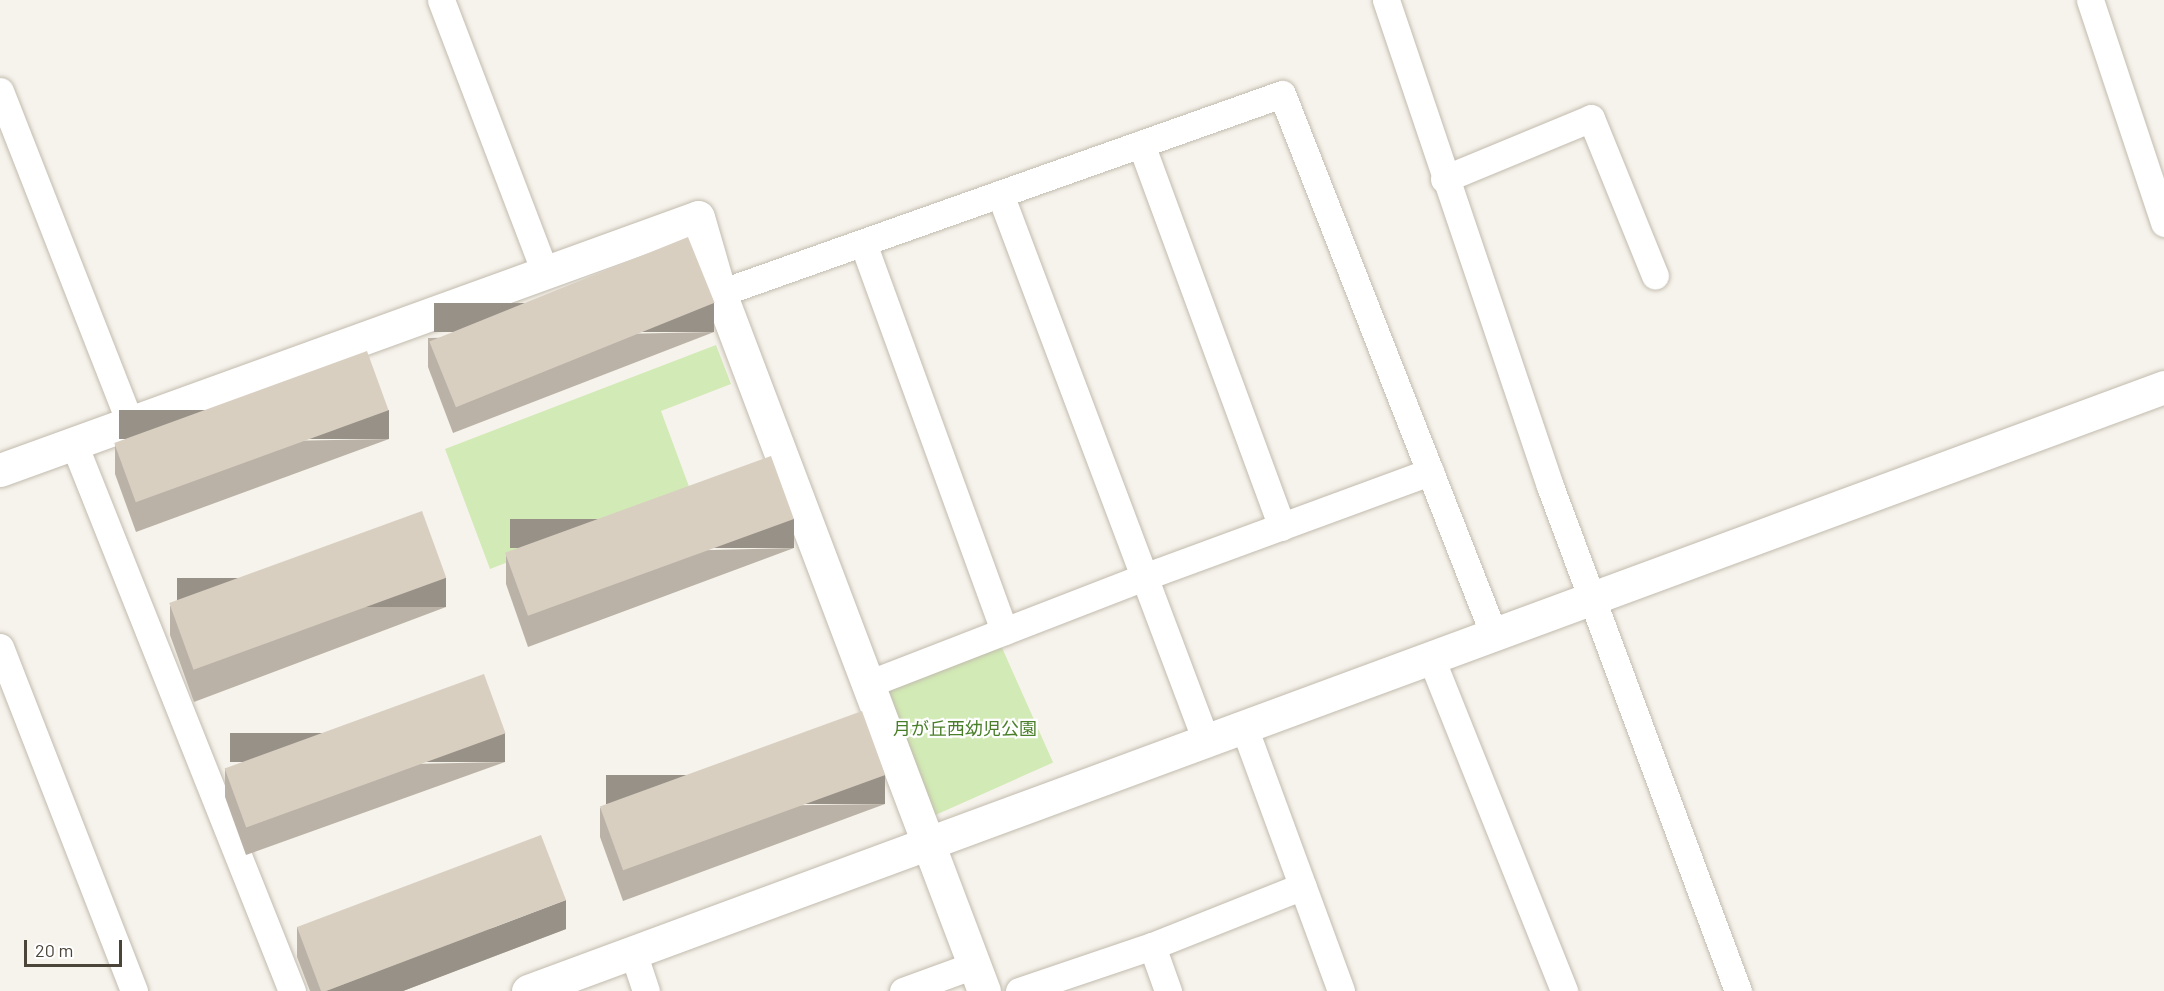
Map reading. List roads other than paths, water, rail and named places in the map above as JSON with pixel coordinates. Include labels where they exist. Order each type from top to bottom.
[{"type":"street","points":[[441,0],[545,273]]},
{"type":"street","points":[[2090,0],[2164,223]]},
{"type":"street","points":[[1392,2],[1444,179],[1590,599],[1738,991]]},
{"type":"street","points":[[0,91],[130,423]]},
{"type":"street","points":[[720,294],[1282,94],[1494,635]]},
{"type":"street","points":[[1444,179],[1591,118],[1655,276]]},
{"type":"street","points":[[1141,144],[1282,526]]},
{"type":"street","points":[[1000,194],[1206,741]]},
{"type":"street","points":[[0,470],[698,217],[720,294],[979,978],[903,991]]},
{"type":"street","points":[[863,243],[1004,631]]},
{"type":"street","points":[[528,991],[2164,387]]},
{"type":"street","points":[[74,444],[292,991]]},
{"type":"street","points":[[868,684],[1144,577],[1430,472]]},
{"type":"street","points":[[0,647],[134,991]]},
{"type":"street","points":[[1431,658],[1564,991]]},
{"type":"street","points":[[1244,727],[1341,991]]},
{"type":"street","points":[[1019,991],[1152,946],[1303,886]]},
{"type":"street","points":[[1152,946],[1168,991]]},
{"type":"street","points":[[633,952],[646,991]]},
{"type":"park label","name":"月が丘西幼児公園","points":[[965,728]]}]
